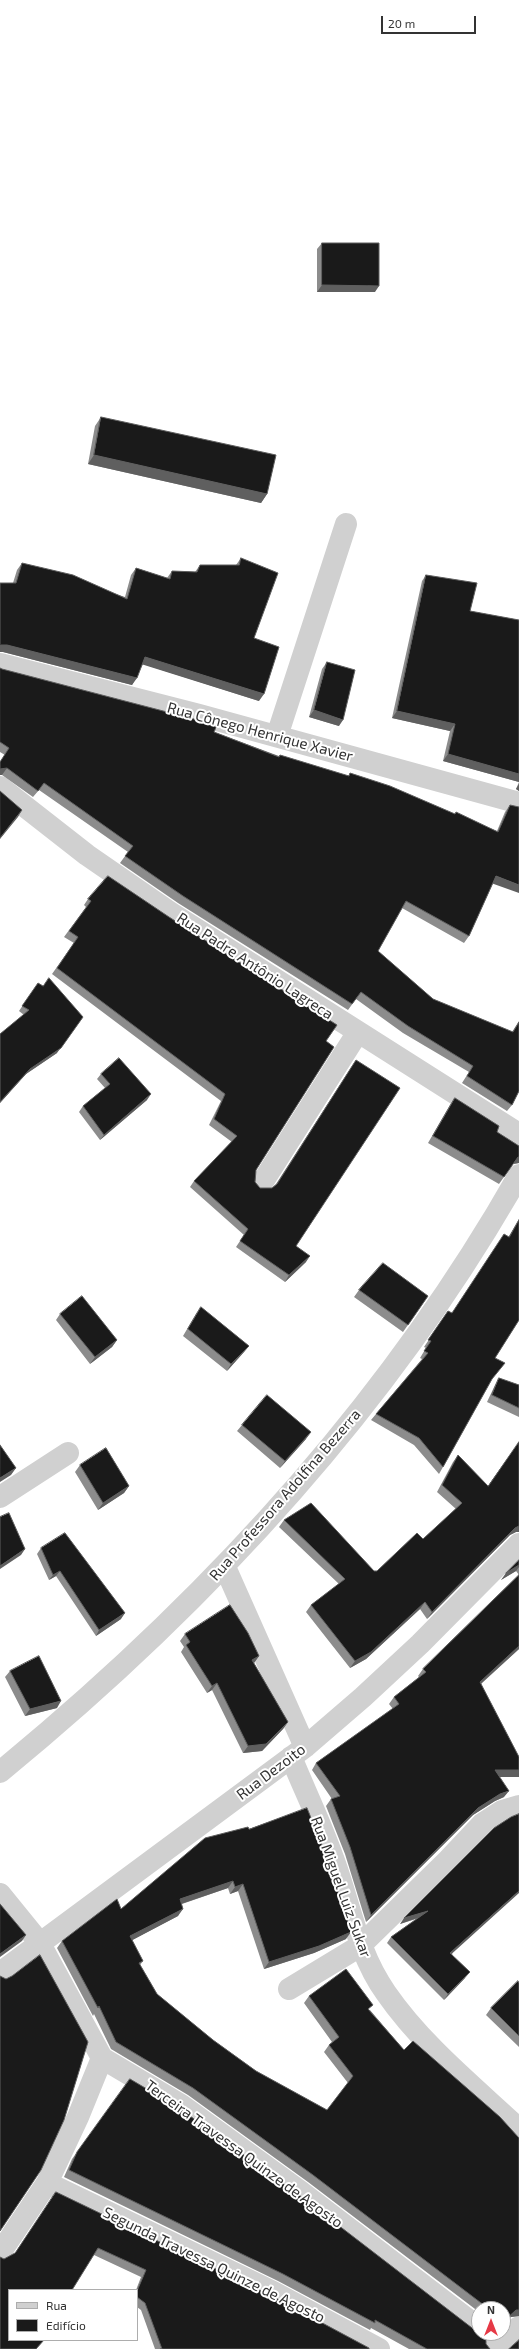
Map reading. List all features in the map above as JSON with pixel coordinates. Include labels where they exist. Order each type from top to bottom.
[{"type":"street","points":[[277,736],[346,524]]},
{"type":"street","name":"Rua Cônego Henrique Xavier","points":[[0,664],[277,736],[519,803]]},
{"type":"street","name":"Rua Padre Antônio Lagreca","points":[[0,786],[87,855],[167,910],[519,1134]]},
{"type":"street","points":[[262,1183],[358,1032]]},
{"type":"street","name":"Rua Professora Adolfina Bezerra","points":[[0,1772],[171,1619],[224,1567],[308,1474],[371,1396],[460,1271],[519,1174]]},
{"type":"street","points":[[0,1497],[68,1454]]},
{"type":"street","name":"Rua Dezoito","points":[[0,1973],[39,1942],[298,1752],[363,1697],[420,1644],[519,1544]]},
{"type":"street","name":"Rua Miguel Luiz Sukar","points":[[224,1567],[298,1752],[360,1946],[385,1992],[408,2021],[437,2052],[519,2129]]},
{"type":"street","points":[[289,1989],[360,1946],[448,1860],[482,1824],[502,1811],[519,1806]]},
{"type":"street","points":[[0,1894],[39,1942],[102,2058],[78,2117],[47,2183],[0,2253]]},
{"type":"street","name":"Terceira Travessa Quinze de Agosto","points":[[102,2058],[181,2105],[301,2192],[471,2322]]},
{"type":"street","name":"Segunda Travessa Quinze de Agosto","points":[[47,2183],[273,2292],[379,2349]]},
{"type":"street","points":[[493,2342],[519,2327]]},
{"type":"building","points":[[322,243],[379,243],[379,286],[322,285]]},
{"type":"building","points":[[101,417],[276,455],[267,494],[94,455]]},
{"type":"building","points":[[241,558],[278,573],[254,638],[279,647],[264,694],[145,657],[137,678],[7,645],[0,646],[0,583],[16,583],[22,563],[73,575],[127,599],[136,568],[170,579],[172,571],[197,572],[200,565],[239,565]]},
{"type":"building","points":[[426,575],[477,583],[470,611],[519,620],[519,774],[448,754],[455,724],[397,711]]},
{"type":"building","points":[[327,662],[355,670],[343,720],[314,710]]},
{"type":"building","points":[[0,668],[217,725],[214,732],[279,757],[280,755],[349,776],[350,773],[390,786],[455,814],[456,812],[498,832],[510,805],[519,807],[519,885],[496,876],[469,936],[406,901],[378,951],[433,999],[513,1032],[519,1022],[519,1091],[512,1105],[467,1076],[473,1066],[408,1026],[361,992],[352,1004],[183,896],[125,856],[133,846],[44,783],[38,791],[7,768],[0,769],[0,762],[9,748],[0,742]]},
{"type":"building","points":[[0,791],[22,810],[0,838]]},
{"type":"building","points":[[108,876],[337,1025],[326,1041],[334,1047],[256,1170],[255,1182],[260,1188],[272,1188],[277,1184],[356,1060],[400,1088],[296,1246],[310,1256],[289,1275],[240,1241],[248,1229],[194,1181],[237,1136],[214,1119],[225,1094],[57,968],[78,937],[69,931],[91,901],[88,899]]},
{"type":"building","points":[[49,978],[83,1017],[61,1048],[30,1069],[0,1102],[0,1034],[29,1010],[22,1006],[38,983],[43,986]]},
{"type":"building","points":[[119,1058],[151,1094],[104,1135],[83,1106],[110,1084],[101,1074]]},
{"type":"building","points":[[455,1098],[499,1126],[497,1132],[519,1146],[519,1157],[504,1177],[433,1136]]},
{"type":"building","points":[[519,1220],[519,1320],[495,1358],[505,1363],[492,1379],[443,1467],[419,1438],[376,1414],[428,1353],[424,1351],[431,1341],[428,1340],[448,1311],[452,1313],[504,1234],[509,1237]]},
{"type":"building","points":[[383,1263],[428,1296],[408,1325],[359,1290]]},
{"type":"building","points":[[82,1296],[117,1340],[95,1357],[60,1314]]},
{"type":"building","points":[[201,1307],[249,1346],[231,1364],[188,1329]]},
{"type":"building","points":[[499,1378],[519,1385],[519,1408],[492,1395]]},
{"type":"building","points":[[267,1395],[311,1432],[285,1461],[242,1425]]},
{"type":"building","points":[[519,1442],[519,1526],[515,1528],[432,1612],[425,1602],[371,1652],[355,1661],[311,1605],[345,1579],[284,1520],[311,1503],[374,1571],[377,1571],[417,1533],[423,1539],[462,1503],[442,1485],[458,1455],[488,1486]]},
{"type":"building","points":[[0,1445],[16,1468],[0,1478]]},
{"type":"building","points":[[106,1448],[129,1486],[103,1503],[80,1465]]},
{"type":"building","points":[[9,1513],[25,1549],[0,1566],[0,1517]]},
{"type":"building","points":[[65,1533],[125,1613],[99,1630],[60,1571],[53,1575],[41,1548]]},
{"type":"building","points":[[519,1560],[519,1565],[506,1573]]},
{"type":"building","points":[[519,1575],[519,1646],[480,1682],[519,1757],[519,1770],[495,1770],[509,1791],[500,1794],[478,1808],[371,1915],[350,1847],[331,1799],[340,1796],[316,1763],[399,1704],[394,1697],[426,1672],[423,1669]]},
{"type":"building","points":[[230,1605],[248,1633],[259,1656],[252,1660],[288,1722],[266,1744],[248,1746],[217,1683],[212,1686],[186,1645],[190,1642],[185,1634]]},
{"type":"building","points":[[39,1656],[61,1701],[30,1709],[10,1671]]},
{"type":"building","points":[[307,1808],[326,1855],[351,1932],[319,1946],[269,1962],[243,1884],[235,1887],[233,1881],[180,1899],[183,1909],[130,1936],[143,1961],[139,1963],[157,1994],[213,2040],[256,2071],[327,2110],[353,2076],[329,2045],[339,2037],[309,1996],[346,1969],[373,2005],[368,2009],[404,2050],[413,2041],[500,2117],[519,2138],[519,2310],[516,2310],[511,2315],[511,2301],[478,2301],[313,2175],[193,2088],[116,2042],[99,2006],[98,2008],[62,1941],[117,1899],[121,1909],[205,1838],[248,1827],[249,1829]]},
{"type":"building","points":[[519,1814],[519,1891],[450,1953],[470,1972],[448,1994],[391,1937],[428,1911],[404,1918],[494,1828],[511,1817]]},
{"type":"building","points":[[0,1904],[26,1935],[0,1954]]},
{"type":"building","points":[[40,1955],[88,2042],[64,2120],[41,2170],[0,2231],[0,1976],[6,1979],[12,1976]]},
{"type":"building","points":[[518,1981],[519,1983],[519,2036],[491,2008]]},
{"type":"building","points":[[130,2079],[179,2108],[299,2195],[471,2327],[471,2341],[486,2341],[486,2344],[490,2349],[427,2349],[375,2320],[375,2323],[283,2274],[69,2170],[77,2152]]},
{"type":"building","points":[[56,2192],[272,2296],[369,2349],[162,2349],[145,2303],[138,2298],[138,2289],[146,2270],[98,2248],[73,2289],[8,2289],[8,2341],[43,2341],[36,2349],[0,2349],[0,2257],[4,2259],[15,2253]]},
{"type":"building","points":[[519,2340],[519,2349],[509,2349]]}]
